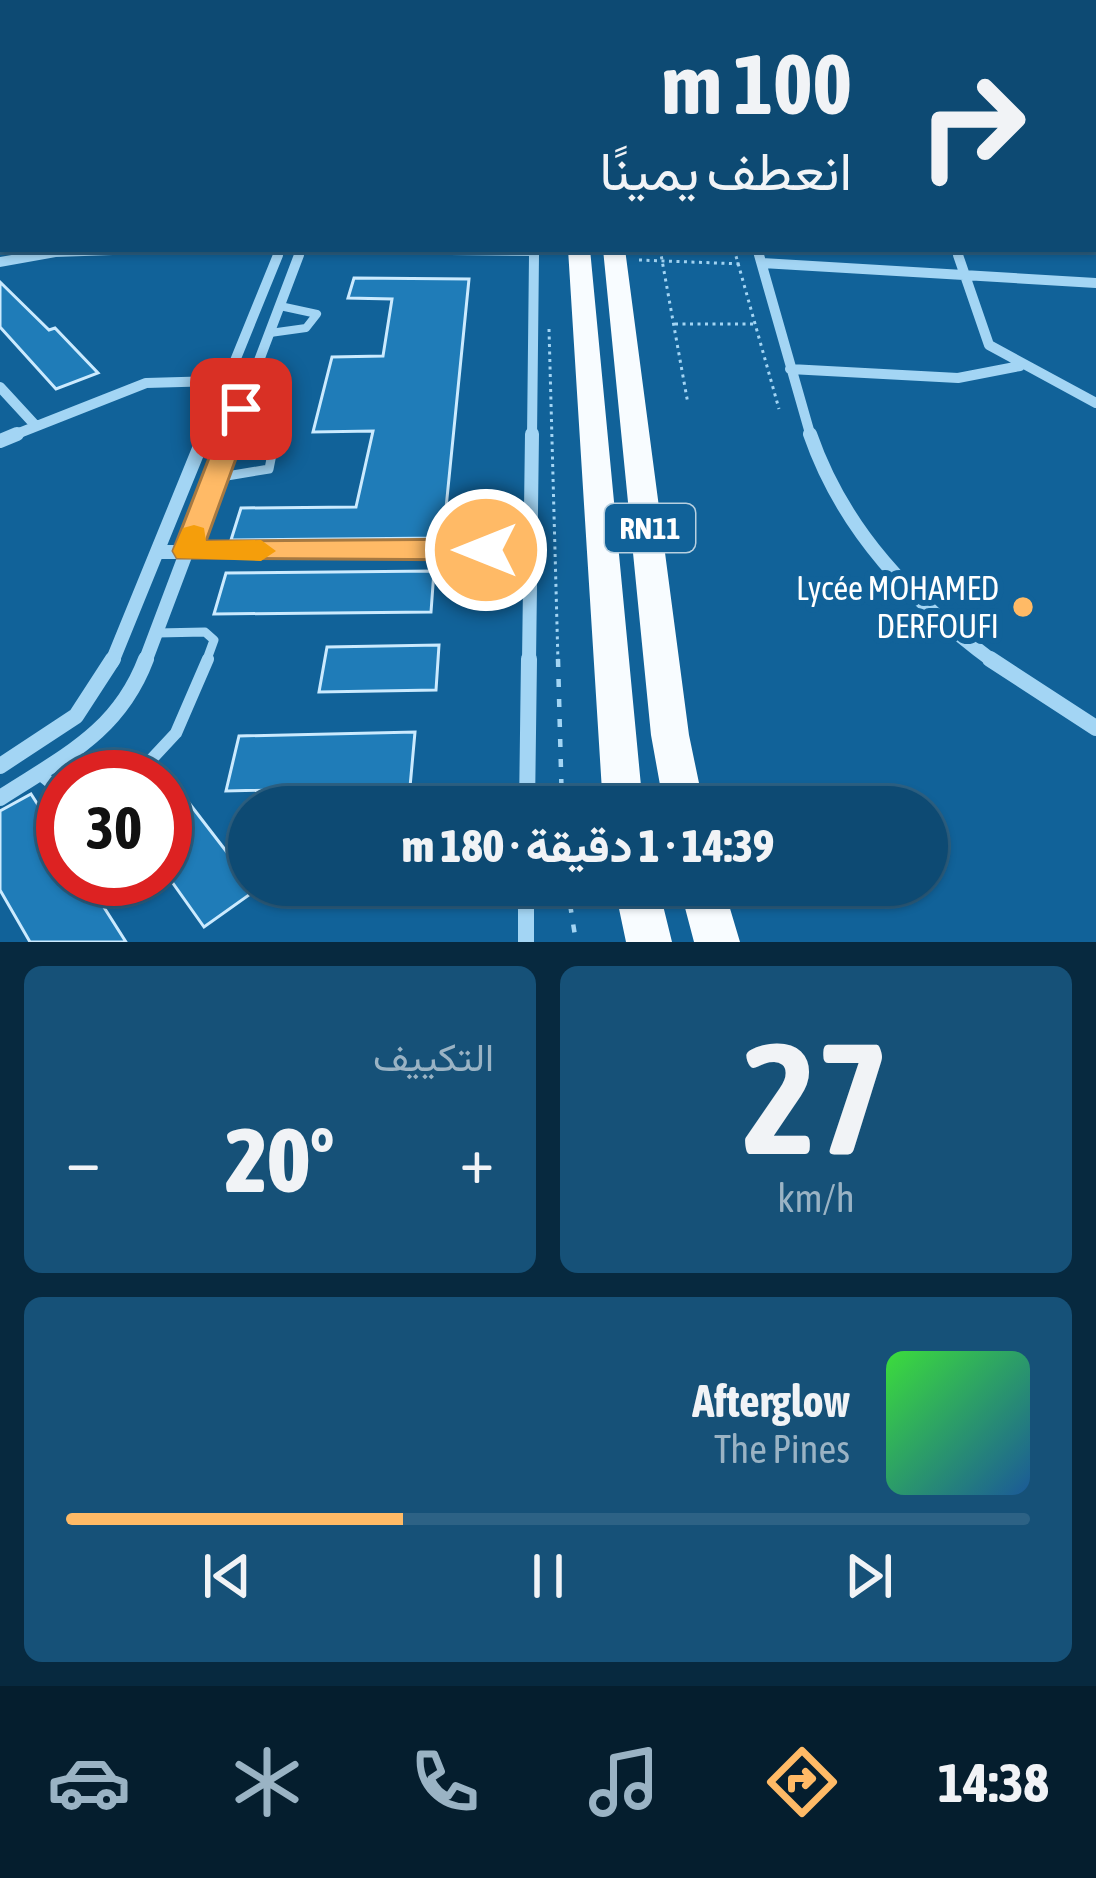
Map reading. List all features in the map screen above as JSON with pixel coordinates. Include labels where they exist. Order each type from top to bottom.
[{"type":"highway","name":"RN11","points":[[579,252],[621,786]]},
{"type":"highway","name":"RN11","points":[[615,255],[670,735],[680,786]]},
{"type":"highway","points":[[641,906],[649,942]]},
{"type":"highway","points":[[707,906],[717,942]]},
{"type":"street","points":[[0,262],[56,252]]},
{"type":"street","points":[[0,766],[76,716],[94,696],[126,633],[280,252]]},
{"type":"street","points":[[75,750],[124,708],[157,633],[300,252]]},
{"type":"street","points":[[527,786],[534,252]]},
{"type":"street","points":[[957,252],[989,345],[1096,404]]},
{"type":"street","points":[[1096,283],[761,260],[790,368],[843,510],[865,539],[959,631],[1096,728]]},
{"type":"street","points":[[790,368],[958,377],[1020,365]]},
{"type":"street","points":[[0,441],[146,383],[252,380]]},
{"type":"street","points":[[0,388],[35,425]]},
{"type":"street","points":[[158,552],[529,549]]},
{"type":"street","points":[[126,633],[157,633]]},
{"type":"street","points":[[0,798],[36,778]]},
{"type":"street","points":[[526,906],[526,942]]},
{"type":"lane","points":[[270,333],[306,328],[317,314],[280,306]]},
{"type":"lane","points":[[215,478],[269,469],[276,453],[274,443],[230,438]]},
{"type":"lane","points":[[157,633],[205,632],[214,640],[182,728],[166,750]]},
{"type":"path","points":[[661,252],[688,404]]},
{"type":"path","points":[[735,252],[779,409]]},
{"type":"path","points":[[615,255],[738,264],[761,260]]},
{"type":"path","points":[[674,324],[755,324]]},
{"type":"path","points":[[549,329],[561,786]]},
{"type":"path","points":[[570,906],[575,942]]},
{"type":"building","points":[[354,278],[469,279],[443,538],[231,540],[241,508],[356,507],[373,431],[313,432],[332,357],[383,356],[392,299],[348,298]]},
{"type":"building","points":[[0,282],[49,330],[55,328],[98,373],[56,389],[0,327]]},
{"type":"building","points":[[434,571],[431,612],[214,614],[226,573]]},
{"type":"building","points":[[439,645],[436,690],[319,692],[327,647]]},
{"type":"building","points":[[415,732],[410,786],[228,786],[226,791],[239,736]]},
{"type":"building","points":[[31,794],[36,802],[36,906],[103,906],[126,942],[30,942],[0,890],[0,811]]},
{"type":"building","points":[[192,807],[228,854],[228,906],[234,906],[204,927],[189,906]]},
{"type":"slow traffic","points":[[194,535],[188,551],[261,551]]},
{"type":"place","name":"Lycée MOHAMED DERFOUFI","points":[[1023,607]]},
{"type":"route","points":[[241,409],[188,551],[486,550]]}]
